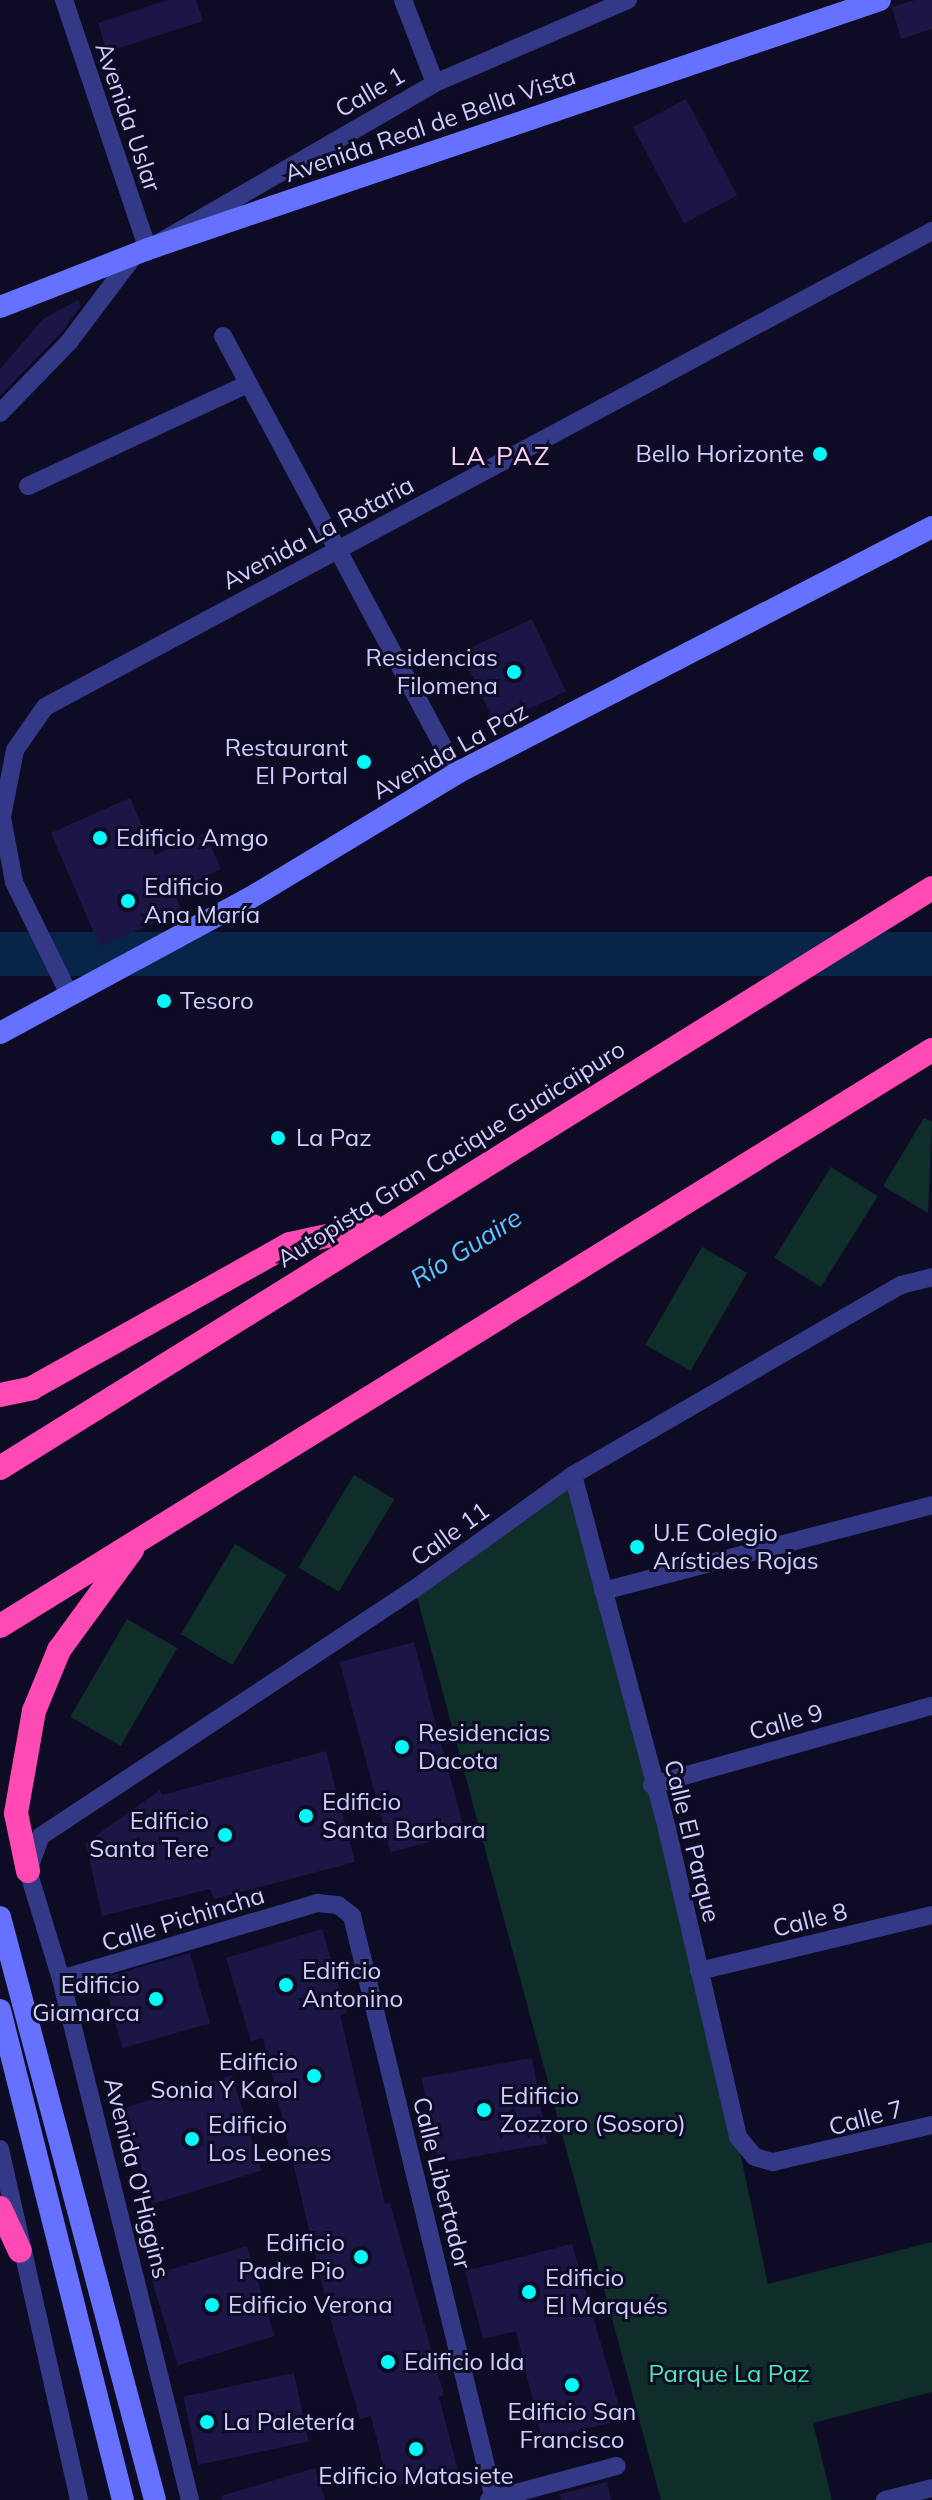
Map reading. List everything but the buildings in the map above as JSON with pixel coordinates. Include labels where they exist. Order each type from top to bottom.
[{"type":"highway","name":"Autopista Gran Cacique Guaicaipuro","points":[[0,1468],[932,888]]},
{"type":"highway","points":[[0,1626],[925,1056]]},
{"type":"highway","points":[[0,1395],[32,1388],[290,1244],[391,1222]]},
{"type":"highway","points":[[28,1871],[16,1813],[39,1694],[72,1629],[144,1535]]},
{"type":"highway","points":[[0,2208],[20,2251]]},
{"type":"main road","name":"Avenida Real de Bella Vista","points":[[0,307],[140,253],[880,0]]},
{"type":"main road","name":"Avenida La Paz","points":[[0,1033],[250,898],[457,773],[932,527]]},
{"type":"main road","points":[[0,1917],[155,2500]]},
{"type":"main road","points":[[0,2010],[123,2500]]},
{"type":"street","points":[[403,0],[435,83]]},
{"type":"street","name":"Calle 1","points":[[140,253],[435,83],[628,0]]},
{"type":"street","name":"Avenida Uslar","points":[[66,1],[140,253]]},
{"type":"street","name":"Avenida La Rotaria","points":[[69,994],[22,904],[6,857],[5,783],[28,725],[62,695],[932,231]]},
{"type":"street","points":[[0,413],[69,342],[140,253]]},
{"type":"street","points":[[223,336],[246,385],[457,773]]},
{"type":"street","points":[[28,486],[246,385]]},
{"type":"street","name":"Calle 11","points":[[28,1871],[52,1825],[413,1590],[573,1475],[901,1285],[932,1277]]},
{"type":"street","name":"Calle El Parque","points":[[573,1475],[738,2137],[755,2157],[773,2162],[812,2158]]},
{"type":"street","points":[[603,1591],[932,1505]]},
{"type":"street","name":"Calle 9","points":[[652,1785],[932,1706]]},
{"type":"street","name":"Avenida O'Higgins","points":[[28,1871],[61,1979],[190,2500]]},
{"type":"street","name":"Calle Pichincha","points":[[61,1979],[318,1903]]},
{"type":"street","name":"Calle Libertador","points":[[318,1903],[338,1905],[352,1916],[492,2499]]},
{"type":"street","name":"Calle 8","points":[[699,1971],[932,1915]]},
{"type":"street","name":"Calle 7","points":[[812,2158],[932,2125]]},
{"type":"street","points":[[0,2149],[20,2251],[79,2500]]},
{"type":"street","points":[[492,2499],[617,2466]]},
{"type":"street","points":[[885,2500],[932,2488]]},
{"type":"green space","points":[[924,1118],[932,1122],[928,1213],[883,1186]]},
{"type":"green space","points":[[831,1167],[878,1196],[821,1287],[774,1258]]},
{"type":"green space","points":[[702,1247],[747,1273],[691,1371],[646,1345]]},
{"type":"green space","points":[[354,1475],[394,1499],[339,1592],[298,1568]]},
{"type":"green space","name":"Parque La Paz","points":[[572,1484],[719,2054],[768,2284],[932,2242],[932,2392],[813,2423],[832,2500],[661,2500],[417,1597]]},
{"type":"green space","points":[[235,1544],[286,1575],[232,1665],[181,1634]]},
{"type":"green space","points":[[127,1619],[177,1648],[121,1746],[70,1717]]},
{"type":"water","points":[[0,932],[932,932],[932,976],[0,976]]},
{"type":"place","name":"Bello Horizonte","points":[[820,454]]},
{"type":"place","name":"Residencias Filomena","points":[[514,672]]},
{"type":"place","name":"Restaurant El Portal","points":[[364,762]]},
{"type":"place","name":"Edificio Amgo","points":[[100,838]]},
{"type":"place","name":"Edificio Ana María","points":[[128,901]]},
{"type":"place","name":"Tesoro","points":[[164,1001]]},
{"type":"place","name":"La Paz","points":[[278,1138]]},
{"type":"place","name":"U.E Colegio Arístides Rojas","points":[[637,1547]]},
{"type":"place","name":"Residencias Dacota","points":[[402,1747]]},
{"type":"place","name":"Edificio Santa Barbara","points":[[306,1816]]},
{"type":"place","name":"Edificio Santa Tere","points":[[225,1835]]},
{"type":"place","name":"Edificio Antonino","points":[[286,1985]]},
{"type":"place","name":"Edificio Giamarca","points":[[156,1999]]},
{"type":"place","name":"Edificio Sonia Y Karol","points":[[314,2076]]},
{"type":"place","name":"Edificio Zozzoro (Sosoro)","points":[[484,2110]]},
{"type":"place","name":"Edificio Los Leones","points":[[192,2139]]},
{"type":"place","name":"Edificio Padre Pio","points":[[361,2257]]},
{"type":"place","name":"Edificio El Marqués","points":[[529,2292]]},
{"type":"place","name":"Edificio Verona","points":[[212,2305]]},
{"type":"place","name":"Edificio Ida","points":[[388,2362]]},
{"type":"place","name":"Edificio San Francisco","points":[[572,2385]]},
{"type":"place","name":"La Paletería","points":[[207,2422]]},
{"type":"place","name":"Edificio Matasiete","points":[[416,2449]]},
{"type":"district","name":"LA PAZ","points":[[501,456]]},
{"type":"water label","name":"Río Guaire","points":[[466,1248]]}]
